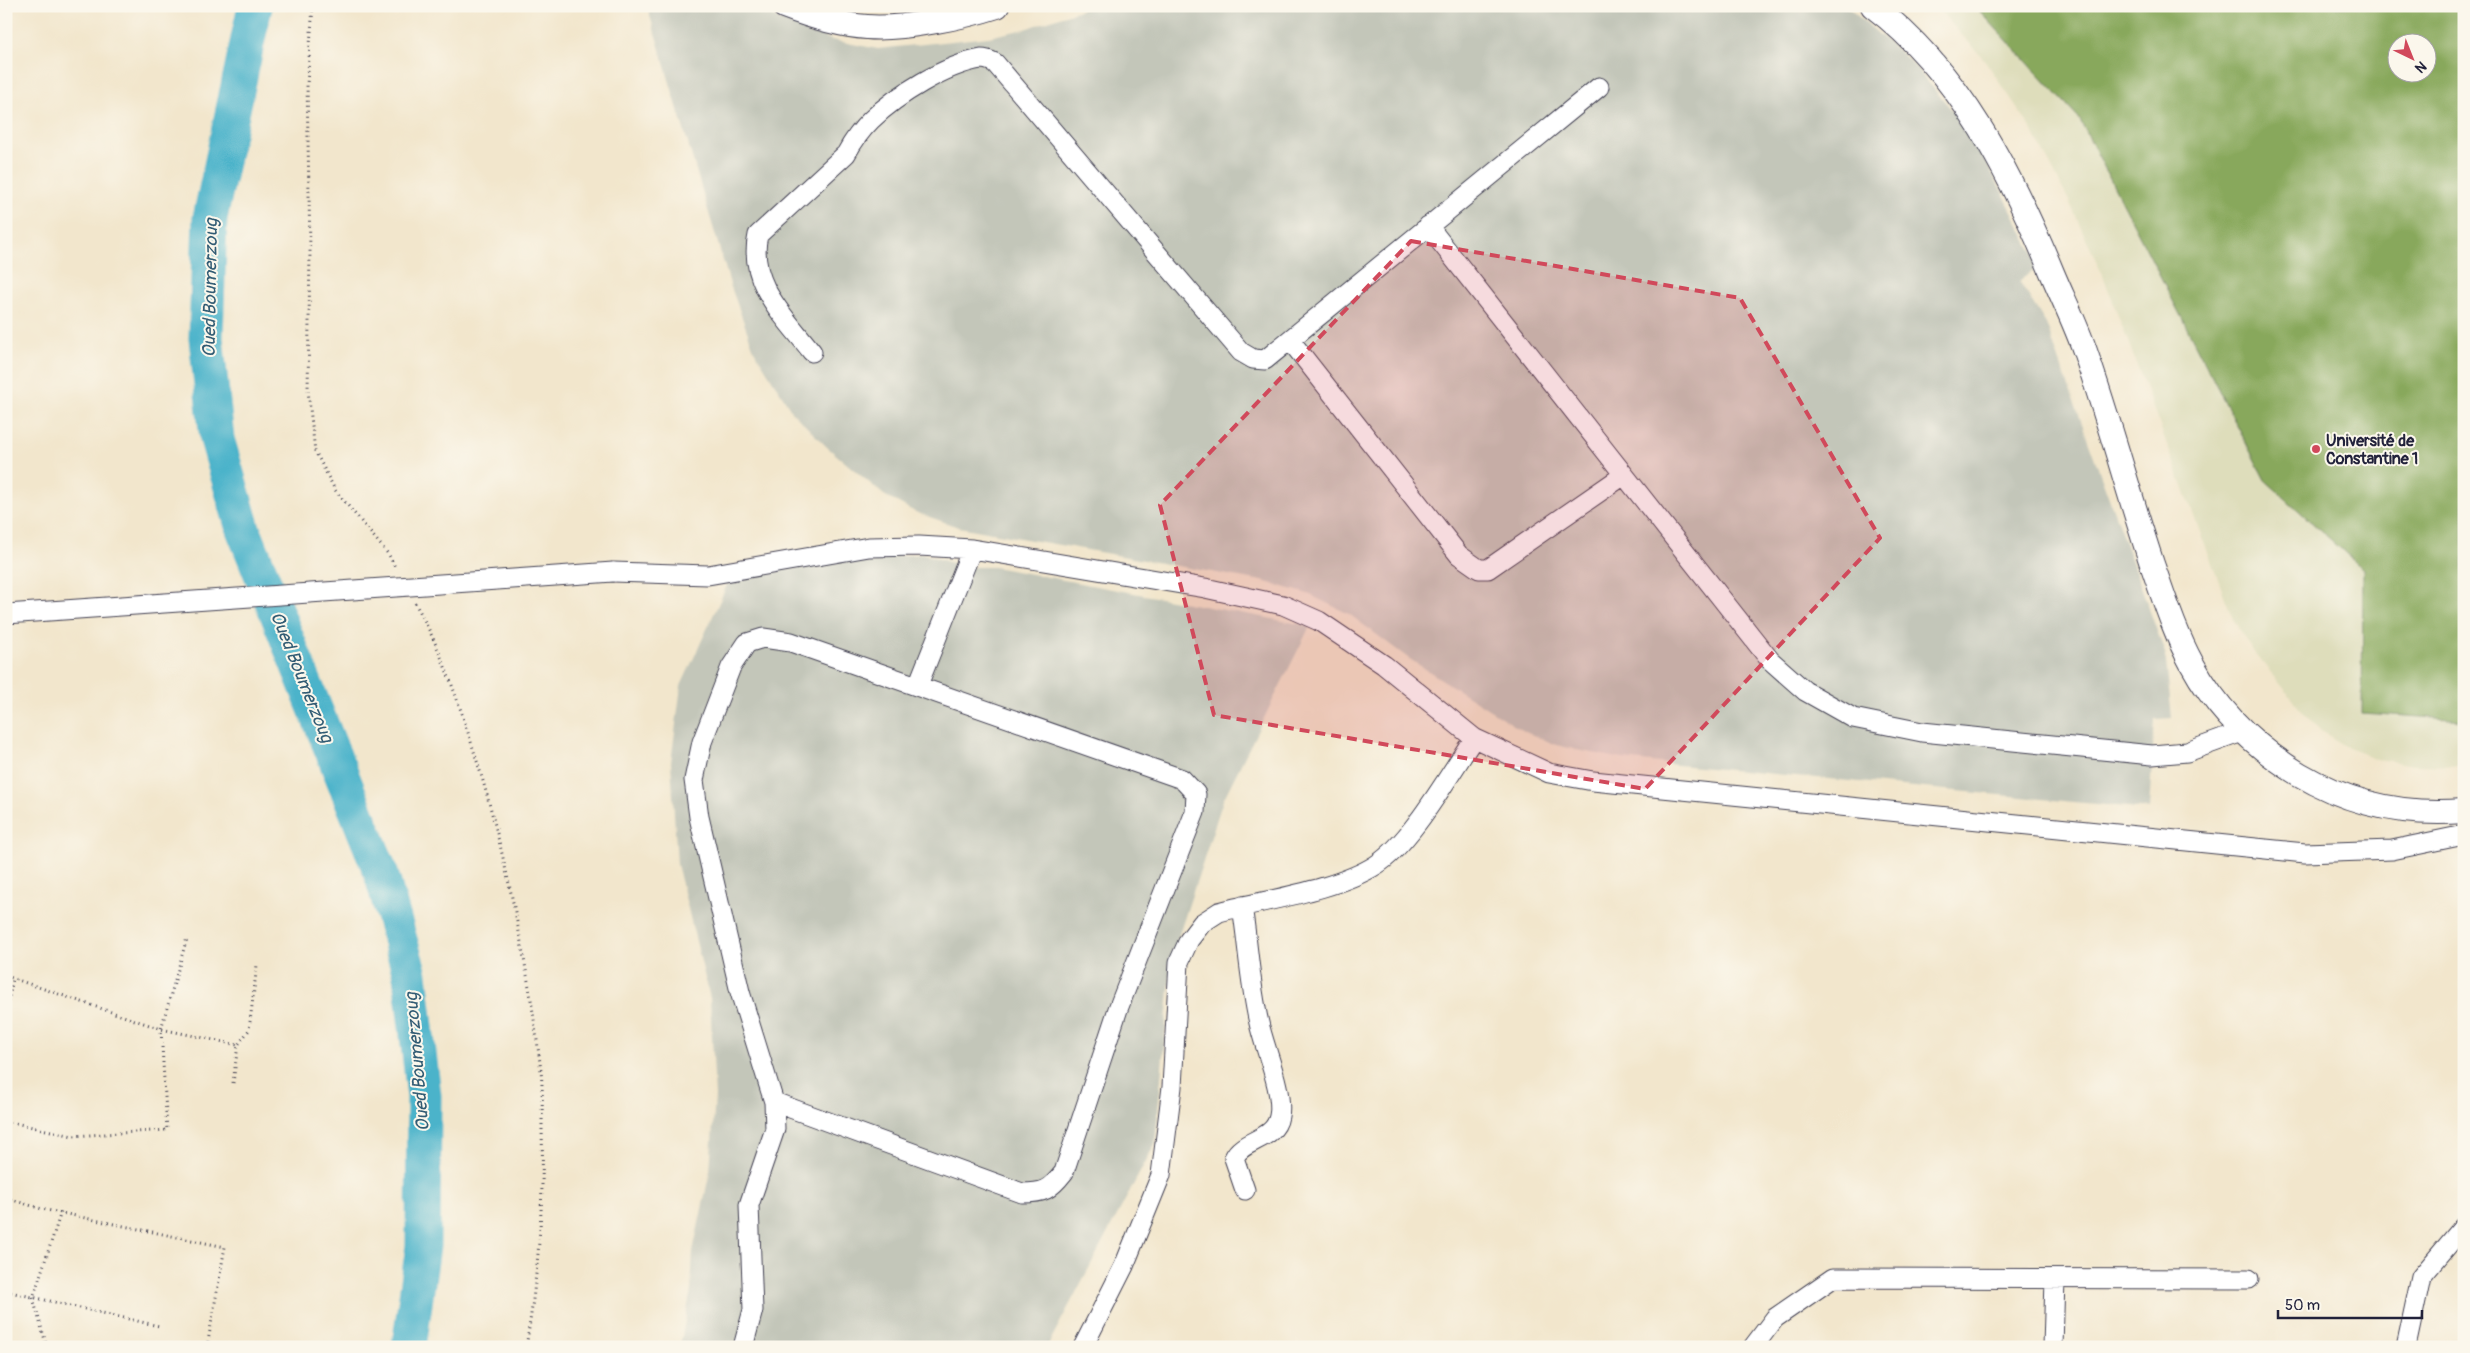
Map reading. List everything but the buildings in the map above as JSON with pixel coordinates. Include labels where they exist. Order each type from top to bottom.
[{"type":"main road","points":[[784,6],[808,15],[868,27],[925,23],[997,6]]},
{"type":"main road","points":[[1872,6],[1896,24],[1929,58],[1959,95],[1996,153],[2040,243],[2086,353],[2130,499],[2175,627],[2191,664],[2204,684],[2242,732],[2277,761],[2325,789],[2381,808],[2435,813],[2464,811]]},
{"type":"street","points":[[812,352],[766,293],[756,268],[755,248],[758,235],[846,154],[871,120],[930,79],[983,59],[995,63],[1241,352],[1254,359],[1265,360],[1599,87]]},
{"type":"street","points":[[1428,226],[1770,660],[1805,691],[1853,718],[1922,732],[2152,755],[2187,752],[2242,732]]},
{"type":"street","points":[[1290,340],[1459,555],[1479,569],[1488,569],[1624,475]]},
{"type":"street","points":[[6,614],[613,572],[708,575],[869,547],[919,546],[972,549],[1205,588],[1283,605],[1319,621],[1376,660],[1474,738],[1549,773],[1593,781],[2306,853],[2392,850],[2464,836]]},
{"type":"street","points":[[918,685],[972,549]]},
{"type":"street","points":[[743,1347],[753,1310],[749,1205],[776,1129],[774,1102],[740,992],[699,817],[694,780],[702,742],[731,666],[747,643],[763,638],[791,642],[1182,778],[1196,794],[1195,812],[1118,1009],[1064,1172],[1052,1187],[1038,1193],[1022,1193],[774,1102]]},
{"type":"street","points":[[1083,1347],[1124,1266],[1161,1175],[1172,1086],[1179,962],[1189,940],[1202,923],[1219,912],[1350,878],[1377,864],[1401,842],[1427,809],[1474,738]]},
{"type":"street","points":[[1242,906],[1258,1022],[1277,1089],[1280,1116],[1275,1127],[1265,1136],[1237,1150],[1234,1158],[1245,1190]]},
{"type":"street","points":[[2406,1347],[2420,1277],[2464,1226]]},
{"type":"street","points":[[1753,1347],[1775,1318],[1833,1278],[2249,1280]]},
{"type":"street","points":[[2053,1347],[2055,1279]]},
{"type":"path","points":[[313,6],[307,84],[310,251],[308,391],[315,451],[335,490],[389,556],[398,572]]},
{"type":"path","points":[[412,597],[430,630],[463,715],[496,825],[521,948],[541,1073],[544,1190],[537,1281],[526,1347]]},
{"type":"path","points":[[6,1121],[73,1136],[167,1130],[161,1029],[187,938]]},
{"type":"path","points":[[233,1083],[238,1045],[249,1030],[257,966]]},
{"type":"path","points":[[6,976],[161,1029],[238,1045]]},
{"type":"path","points":[[6,1011],[13,978]]},
{"type":"path","points":[[6,1198],[60,1212],[225,1247],[207,1347]]},
{"type":"path","points":[[47,1347],[33,1298],[60,1212]]},
{"type":"path","points":[[6,1291],[159,1326]]},
{"type":"highlighted area","points":[[1411,241],[1740,298],[1880,538],[1645,789],[1214,715],[1160,505]]},
{"type":"shaded area","points":[[647,6],[755,6],[774,17],[832,40],[878,49],[989,37],[1025,29],[1092,6],[1846,6],[1909,60],[1965,125],[2040,266],[2019,281],[2046,324],[2165,653],[2172,718],[2155,719],[2149,809],[1678,765],[1623,759],[1577,750],[1557,745],[1523,731],[1408,658],[1349,614],[1308,594],[1262,581],[959,527],[915,512],[884,495],[827,447],[793,413],[754,350],[731,287]]},
{"type":"shaded area","name":"Université de Constantine 1","points":[[1935,6],[2464,6],[2464,766],[2414,765],[2378,759],[2350,749],[2323,732],[2305,714],[2253,651],[2233,619],[2104,278],[2068,199],[2031,128],[1984,59]]},
{"type":"shaded area","points":[[924,554],[964,567],[994,567],[1310,626],[1223,800],[1172,956],[1155,1144],[1047,1347],[680,1347],[691,1290],[693,1251],[710,1171],[715,1096],[710,998],[677,864],[671,762],[681,686],[728,583],[731,568]]},
{"type":"green space","name":"Université de Constantine 1","points":[[1975,6],[2464,6],[2464,720],[2362,713],[2363,569],[2265,480],[2079,118]]},
{"type":"waterway","name":"Oued Boumerzoug","points":[[255,6],[210,218],[206,338],[217,439],[243,529],[381,873],[410,975],[424,1096],[423,1246],[409,1347]]},
{"type":"place","name":"Université de Constantine 1","points":[[2316,449]]}]
